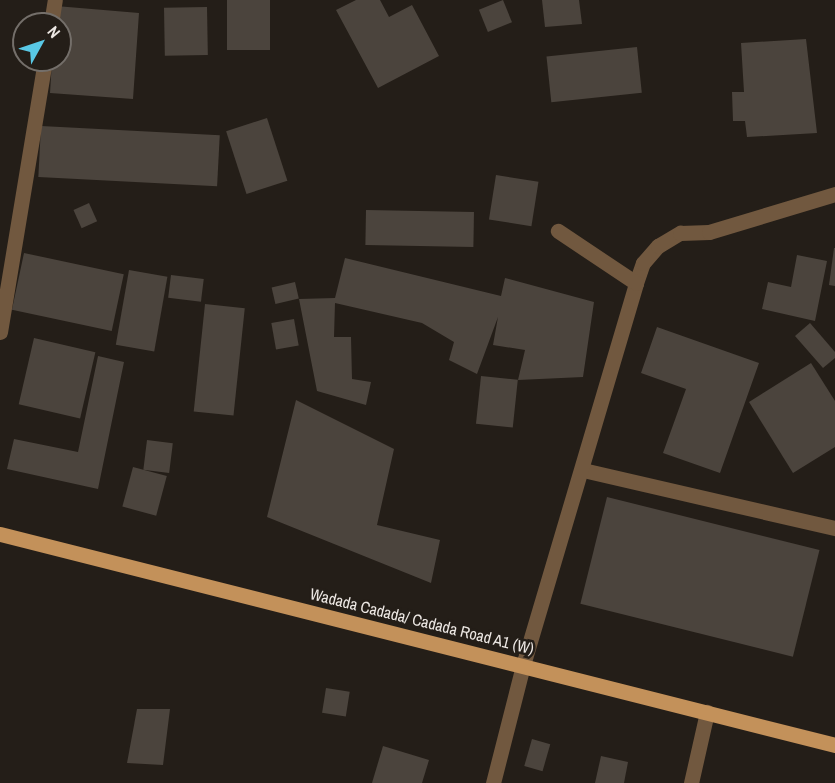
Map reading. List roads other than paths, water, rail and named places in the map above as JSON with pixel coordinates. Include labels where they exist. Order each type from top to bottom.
[{"type":"main road","name":"Wadada Cadada/ Cadada Road A1 (W)","points":[[0,534],[835,745]]},
{"type":"street","points":[[0,332],[43,72]]},
{"type":"street","points":[[493,783],[523,665],[643,263],[658,246],[680,233],[709,232],[835,194]]},
{"type":"street","points":[[558,231],[636,284]]},
{"type":"street","points":[[583,470],[835,528]]},
{"type":"street","points":[[691,783],[707,712]]}]
